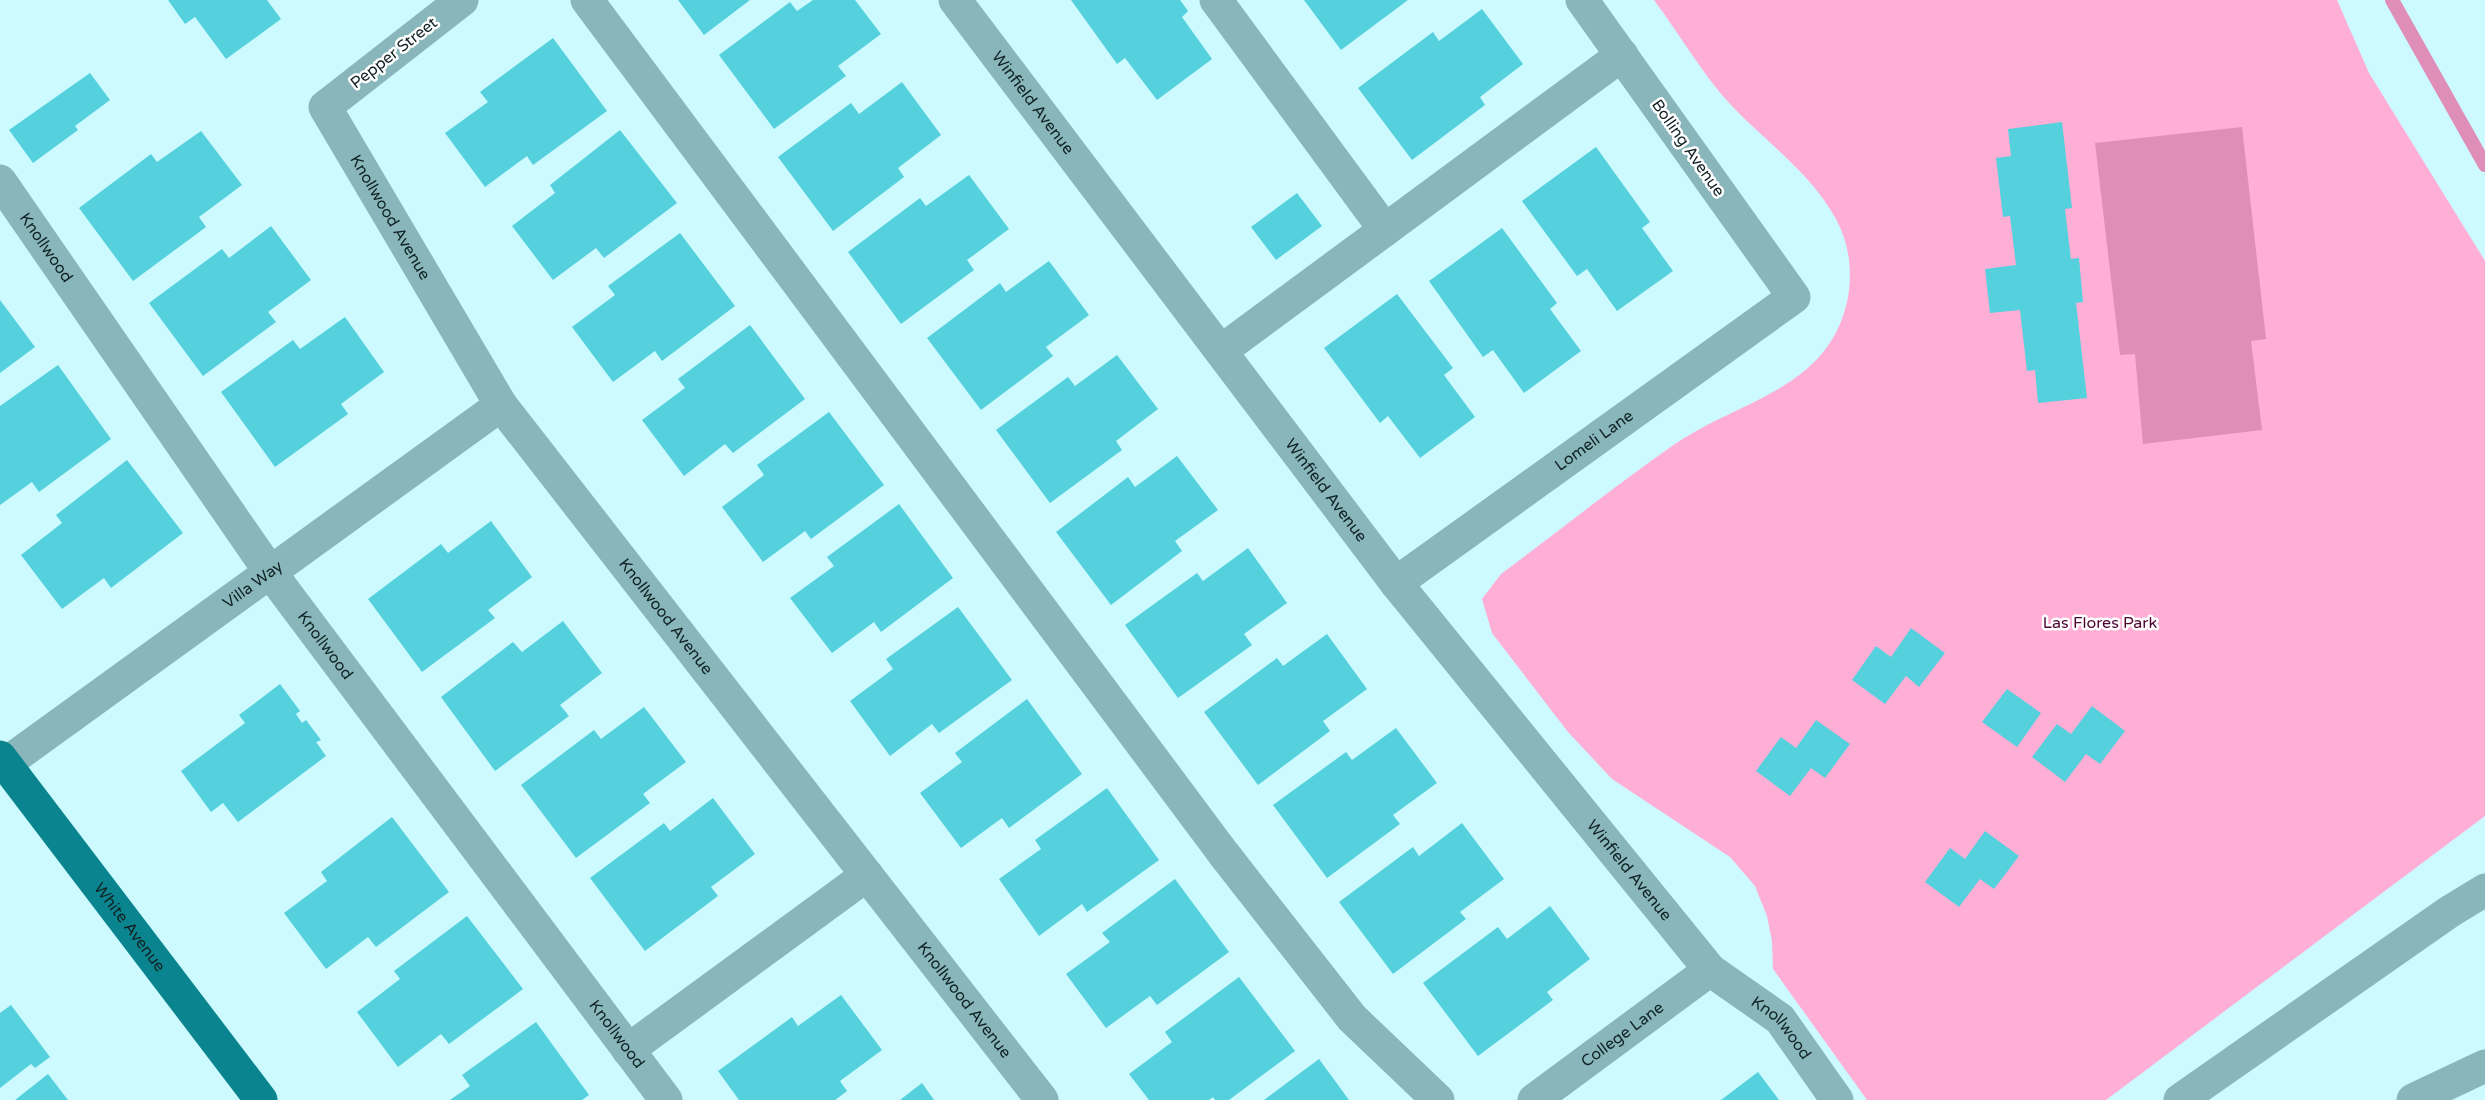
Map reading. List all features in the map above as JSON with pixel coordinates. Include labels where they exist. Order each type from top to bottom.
[{"type":"main road","name":"White Avenue","points":[[3,760],[261,1100]]},
{"type":"street","name":"Pepper Street","points":[[325,107],[462,0]]},
{"type":"street","points":[[587,0],[1223,853],[1352,1018],[1438,1100]]},
{"type":"street","name":"Winfield Avenue","points":[[955,0],[1396,583],[1710,970]]},
{"type":"street","points":[[1216,0],[1385,230]]},
{"type":"street","name":"Bolling Avenue","points":[[1582,0],[1794,297]]},
{"type":"street","points":[[1221,351],[1622,55]]},
{"type":"street","name":"Knollwood Avenue","points":[[325,107],[501,405],[1042,1100]]},
{"type":"street","name":"Knollwood","points":[[0,181],[270,572],[666,1100]]},
{"type":"street","name":"Lomeli Lane","points":[[1396,583],[1794,297]]},
{"type":"street","name":"Villa Way","points":[[3,760],[270,572],[501,405]]},
{"type":"street","points":[[628,1050],[867,875]]},
{"type":"street","points":[[2200,1094],[2449,912],[2485,890]]},
{"type":"street","name":"Knollwood","points":[[1710,970],[1780,1019],[1837,1100]]},
{"type":"street","name":"College Lane","points":[[1534,1100],[1710,970]]},
{"type":"street","points":[[2413,1100],[2485,1066]]},
{"type":"green space","name":"Las Flores Park","points":[[1654,0],[2337,0],[2369,73],[2485,261],[2485,816],[2106,1100],[1867,1100],[1773,969],[1772,941],[1767,916],[1755,886],[1730,857],[1612,779],[1568,732],[1492,633],[1482,599],[1501,574],[1675,444],[1778,390],[1801,374],[1821,355],[1836,332],[1847,302],[1850,270],[1847,249],[1841,229],[1826,202],[1802,173],[1722,95]]},
{"type":"shaded area","points":[[2242,127],[2266,339],[2251,341],[2262,430],[2143,444],[2135,354],[2120,355],[2095,143]]},
{"type":"building","points":[[168,0],[267,0],[281,19],[226,59],[195,17],[185,24]]},
{"type":"building","points":[[678,0],[750,0],[704,35]]},
{"type":"building","points":[[813,0],[855,0],[881,34],[838,66],[846,76],[774,129],[719,55],[790,2],[797,11]]},
{"type":"building","points":[[1071,0],[1180,0],[1188,11],[1182,17],[1212,59],[1157,100],[1125,58],[1117,64]]},
{"type":"building","points":[[1304,0],[1408,0],[1341,50]]},
{"type":"building","points":[[1482,9],[1523,64],[1480,97],[1485,105],[1412,160],[1358,88],[1433,32],[1439,41]]},
{"type":"building","points":[[553,38],[607,111],[533,165],[527,156],[485,187],[445,133],[488,102],[480,92]]},
{"type":"building","points":[[90,73],[110,100],[75,126],[78,130],[33,163],[9,130]]},
{"type":"building","points":[[902,82],[941,135],[898,168],[904,177],[833,231],[778,157],[851,103],[859,114]]},
{"type":"building","points":[[2062,122],[2072,208],[2065,209],[2071,259],[2079,258],[2083,302],[2076,303],[2087,398],[2038,403],[2035,370],[2027,371],[2020,310],[1990,313],[1985,269],[2016,265],[2010,216],[2003,217],[1996,158],[2011,156],[2008,129]]},
{"type":"building","points":[[620,130],[677,203],[604,258],[596,248],[553,280],[512,226],[555,193],[550,185]]},
{"type":"building","points":[[201,131],[242,185],[199,217],[206,227],[133,281],[79,208],[151,154],[157,162]]},
{"type":"building","points":[[1596,147],[1650,222],[1642,228],[1673,271],[1617,311],[1587,269],[1577,276],[1522,201]]},
{"type":"building","points":[[969,175],[1009,229],[967,260],[974,270],[901,324],[848,252],[920,198],[926,206]]},
{"type":"building","points":[[1297,193],[1322,226],[1276,260],[1251,227]]},
{"type":"building","points":[[271,226],[311,280],[268,312],[276,322],[203,376],[149,303],[222,249],[229,258]]},
{"type":"building","points":[[1502,228],[1557,303],[1550,309],[1581,351],[1524,393],[1493,350],[1483,357],[1429,281]]},
{"type":"building","points":[[680,233],[735,306],[662,361],[655,351],[613,382],[572,327],[615,295],[608,286]]},
{"type":"building","points":[[1049,261],[1089,315],[1046,347],[1053,356],[981,410],[927,338],[1000,283],[1006,292]]},
{"type":"building","points":[[1397,294],[1453,368],[1444,375],[1475,417],[1420,458],[1388,416],[1380,423],[1324,348]]},
{"type":"building","points":[[0,300],[35,347],[0,373]]},
{"type":"building","points":[[345,317],[384,372],[341,404],[348,414],[275,467],[221,392],[293,340],[300,349]]},
{"type":"building","points":[[750,325],[805,399],[733,453],[725,444],[684,476],[642,420],[685,388],[678,379]]},
{"type":"building","points":[[1117,355],[1158,409],[1116,441],[1122,450],[1050,503],[996,430],[1068,377],[1075,386]]},
{"type":"building","points":[[58,365],[111,439],[39,492],[32,482],[0,505],[0,406]]},
{"type":"building","points":[[829,412],[884,485],[811,539],[805,531],[763,562],[722,507],[764,475],[757,465]]},
{"type":"building","points":[[1177,456],[1218,510],[1175,541],[1182,551],[1111,605],[1056,532],[1128,477],[1135,487]]},
{"type":"building","points":[[127,460],[183,533],[111,588],[104,578],[62,609],[21,555],[62,523],[56,515]]},
{"type":"building","points":[[899,504],[953,578],[881,632],[874,622],[832,653],[790,598],[834,566],[827,557]]},
{"type":"building","points":[[491,521],[532,577],[488,610],[495,618],[422,672],[368,599],[441,544],[448,553]]},
{"type":"building","points":[[1248,548],[1287,603],[1244,634],[1252,645],[1178,698],[1125,625],[1197,573],[1203,581]]},
{"type":"building","points":[[958,607],[1012,680],[939,733],[932,724],[890,756],[850,701],[893,669],[886,659]]},
{"type":"building","points":[[563,621],[602,673],[560,705],[569,716],[495,771],[441,697],[513,642],[522,652]]},
{"type":"building","points":[[1911,628],[1945,653],[1919,687],[1906,676],[1885,704],[1852,680],[1876,646],[1891,657]]},
{"type":"building","points":[[1327,634],[1367,689],[1323,721],[1330,731],[1258,785],[1204,712],[1277,658],[1283,666]]},
{"type":"building","points":[[280,684],[300,711],[296,714],[302,723],[306,720],[321,740],[316,742],[326,756],[238,822],[223,803],[211,812],[181,771],[245,723],[239,715]]},
{"type":"building","points":[[2007,689],[2041,713],[2017,747],[1982,722]]},
{"type":"building","points":[[1027,699],[1082,774],[1009,828],[1002,818],[961,848],[920,793],[962,762],[955,753]]},
{"type":"building","points":[[2092,706],[2125,731],[2100,764],[2086,754],[2065,782],[2032,757],[2057,724],[2071,734]]},
{"type":"building","points":[[644,707],[686,762],[643,794],[650,803],[576,858],[521,785],[594,730],[601,739]]},
{"type":"building","points":[[1816,720],[1850,744],[1825,778],[1811,768],[1790,796],[1756,771],[1781,737],[1796,748]]},
{"type":"building","points":[[1396,728],[1437,783],[1393,815],[1400,824],[1327,878],[1273,805],[1346,752],[1352,760]]},
{"type":"building","points":[[1107,788],[1159,860],[1087,912],[1082,904],[1039,936],[999,879],[1041,849],[1035,840]]},
{"type":"building","points":[[713,798],[755,854],[711,887],[718,896],[645,951],[590,878],[664,823],[670,831]]},
{"type":"building","points":[[392,817],[449,892],[376,947],[368,937],[326,969],[284,913],[327,881],[321,872]]},
{"type":"building","points":[[1462,823],[1504,879],[1460,912],[1466,919],[1393,974],[1339,902],[1413,847],[1419,856]]},
{"type":"building","points":[[1985,831],[2019,856],[1994,889],[1980,879],[1959,907],[1925,882],[1950,848],[1965,859]]},
{"type":"building","points":[[1175,879],[1229,952],[1157,1005],[1150,996],[1106,1028],[1066,974],[1110,942],[1102,933]]},
{"type":"building","points":[[1550,906],[1590,959],[1547,992],[1553,1000],[1478,1056],[1423,983],[1498,927],[1507,939]]},
{"type":"building","points":[[467,916],[523,989],[449,1044],[441,1034],[398,1067],[357,1012],[400,979],[394,971]]},
{"type":"building","points":[[1239,977],[1295,1051],[1229,1100],[1215,1100],[1213,1097],[1209,1100],[1149,1100],[1129,1074],[1172,1042],[1165,1032]]},
{"type":"building","points":[[841,995],[882,1050],[840,1081],[847,1091],[835,1100],[739,1100],[718,1071],[792,1017],[798,1026]]},
{"type":"building","points":[[11,1005],[50,1057],[35,1068],[31,1064],[0,1088],[0,1013]]},
{"type":"building","points":[[536,1022],[589,1095],[582,1100],[450,1100],[470,1086],[462,1075]]},
{"type":"building","points":[[1319,1059],[1349,1100],[1264,1100]]},
{"type":"building","points":[[1758,1072],[1779,1100],[1721,1100]]},
{"type":"building","points":[[48,1074],[68,1100],[15,1100]]},
{"type":"building","points":[[922,1083],[934,1100],[900,1100]]},
{"type":"waterway","points":[[2392,0],[2485,165]]}]
